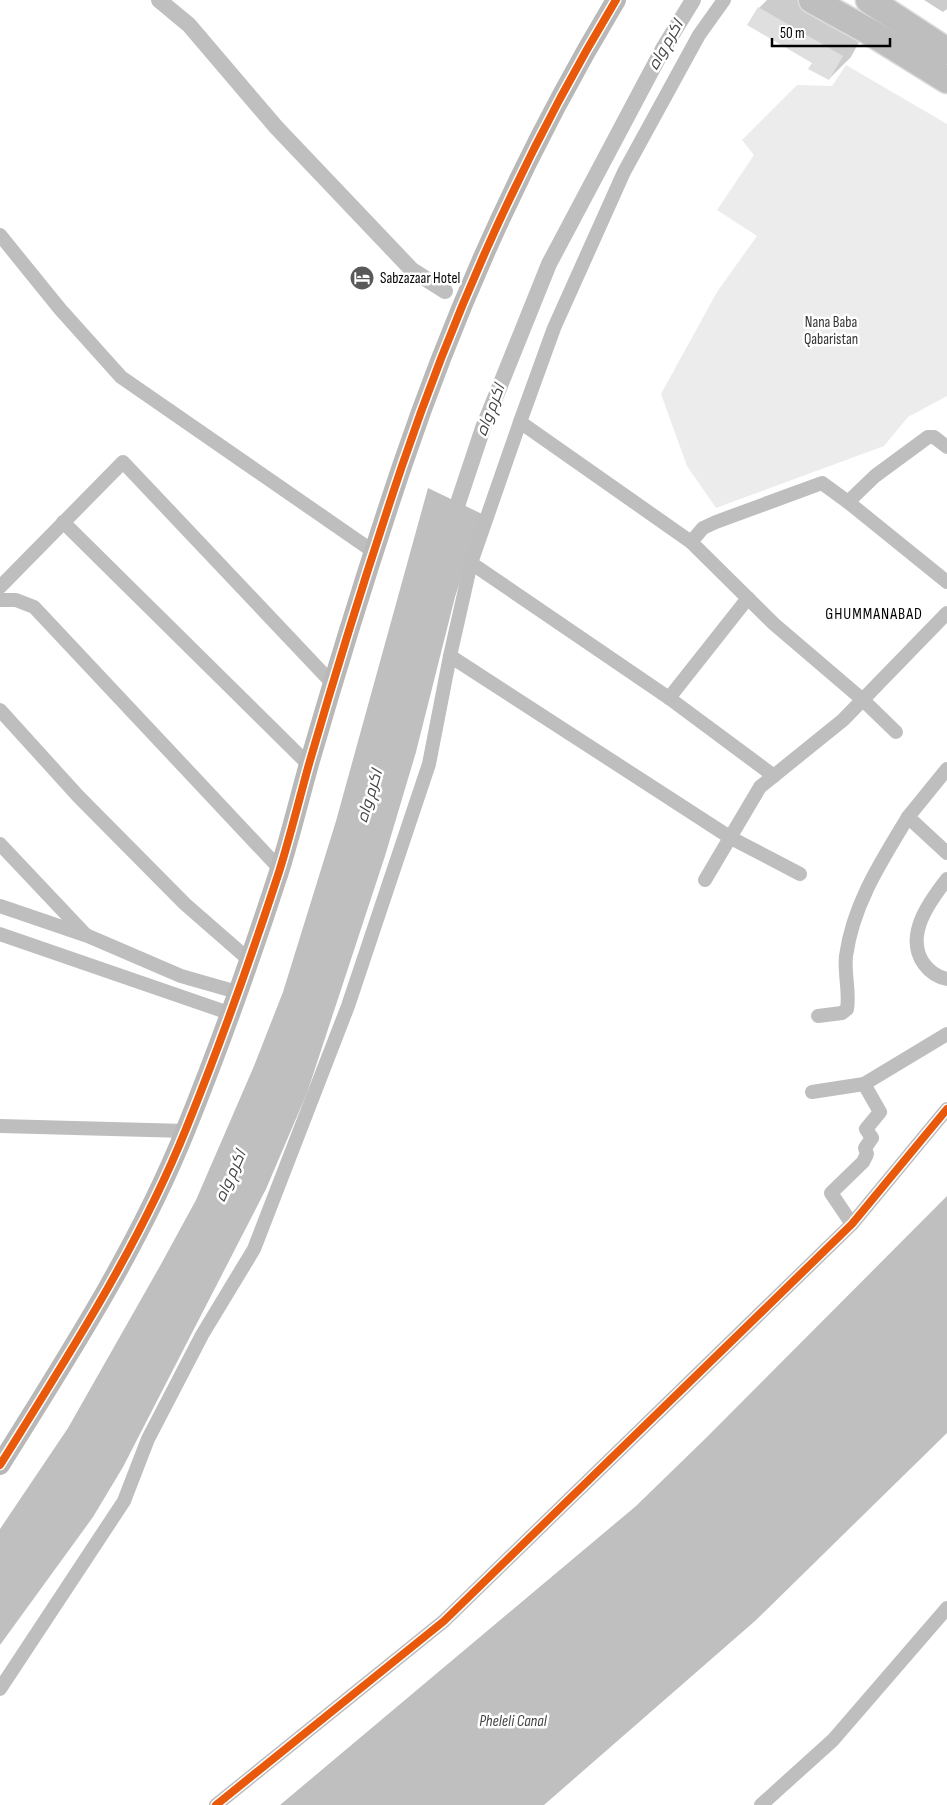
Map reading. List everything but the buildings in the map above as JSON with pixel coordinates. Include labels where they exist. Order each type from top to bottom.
[{"type":"highway","points":[[812,0],[868,31],[947,80]]},
{"type":"highway","points":[[869,0],[947,51]]},
{"type":"street","points":[[0,1464],[95,1313],[142,1224],[186,1131],[280,868],[333,684],[374,552],[403,462],[448,341],[478,270],[535,149],[616,0]]},
{"type":"street","points":[[0,1689],[124,1501],[148,1439],[202,1335],[254,1249],[348,1006],[416,801],[428,764],[471,563],[554,328],[624,172],[699,35],[724,0]]},
{"type":"street","points":[[0,236],[60,309],[121,377],[374,552]]},
{"type":"street","points":[[520,422],[691,542],[774,624],[864,700],[896,732]]},
{"type":"street","points":[[848,502],[875,476],[931,436],[947,447]]},
{"type":"street","points":[[0,588],[119,464],[126,464],[333,684]]},
{"type":"street","points":[[691,542],[703,528],[716,522],[822,483],[947,582]]},
{"type":"street","points":[[63,522],[309,765]]},
{"type":"street","points":[[471,563],[669,698],[774,776]]},
{"type":"street","points":[[669,698],[748,598]]},
{"type":"street","points":[[0,600],[16,600],[34,607],[280,868]]},
{"type":"street","points":[[705,880],[760,787],[843,720],[947,612]]},
{"type":"street","points":[[450,656],[731,838],[800,874]]},
{"type":"street","points":[[0,710],[78,796],[165,884],[248,959]]},
{"type":"street","points":[[818,1016],[842,1013],[847,1009],[846,956],[854,923],[867,885],[908,817],[947,769]]},
{"type":"street","points":[[908,817],[947,853]]},
{"type":"street","points":[[0,844],[88,936]]},
{"type":"street","points":[[947,880],[924,913],[918,930],[917,950],[930,972],[947,978]]},
{"type":"street","points":[[0,906],[88,936],[180,976],[237,992]]},
{"type":"street","points":[[0,934],[229,1013]]},
{"type":"street","points":[[812,1092],[864,1084],[947,1034]]},
{"type":"street","points":[[852,1224],[831,1193],[868,1154],[865,1148],[872,1138],[866,1130],[880,1112],[864,1084]]},
{"type":"street","points":[[216,1805],[444,1621],[852,1224],[947,1109]]},
{"type":"street","points":[[0,1126],[186,1131]]},
{"type":"street","points":[[761,1805],[833,1740],[947,1608]]},
{"type":"green space","name":"Nana Baba Qabaristan","points":[[846,65],[947,124],[947,396],[908,417],[884,446],[716,508],[687,466],[661,394],[717,292],[757,236],[717,210],[754,155],[742,140],[797,85],[832,86]]},
{"type":"water","points":[[428,488],[482,514],[455,597],[416,752],[385,856],[307,1093],[266,1189],[123,1467],[93,1517],[0,1645],[0,1529],[68,1428],[160,1266],[196,1200],[254,1066],[283,992],[336,821]]},
{"type":"water","name":"Pheleli Canal","points":[[947,1196],[947,1433],[755,1621],[544,1805],[280,1805],[636,1506]]},
{"type":"waterway","points":[[159,0],[189,25],[276,127],[412,270],[445,291]]},
{"type":"waterway","name":"اکرم واہ","points":[[452,521],[483,428],[549,264],[663,49],[693,0]]},
{"type":"cycle path","points":[[0,1465],[76,1342],[124,1259],[167,1173],[186,1129],[235,1001],[279,872],[354,614],[423,405],[471,286],[524,169],[584,55],[616,0]]},
{"type":"cycle path","points":[[216,1805],[444,1621],[852,1224],[947,1109]]},
{"type":"place","name":"Sabzazaar Hotel","points":[[362,278]]},
{"type":"district","name":"GHUMMANABAD","points":[[874,614]]}]
